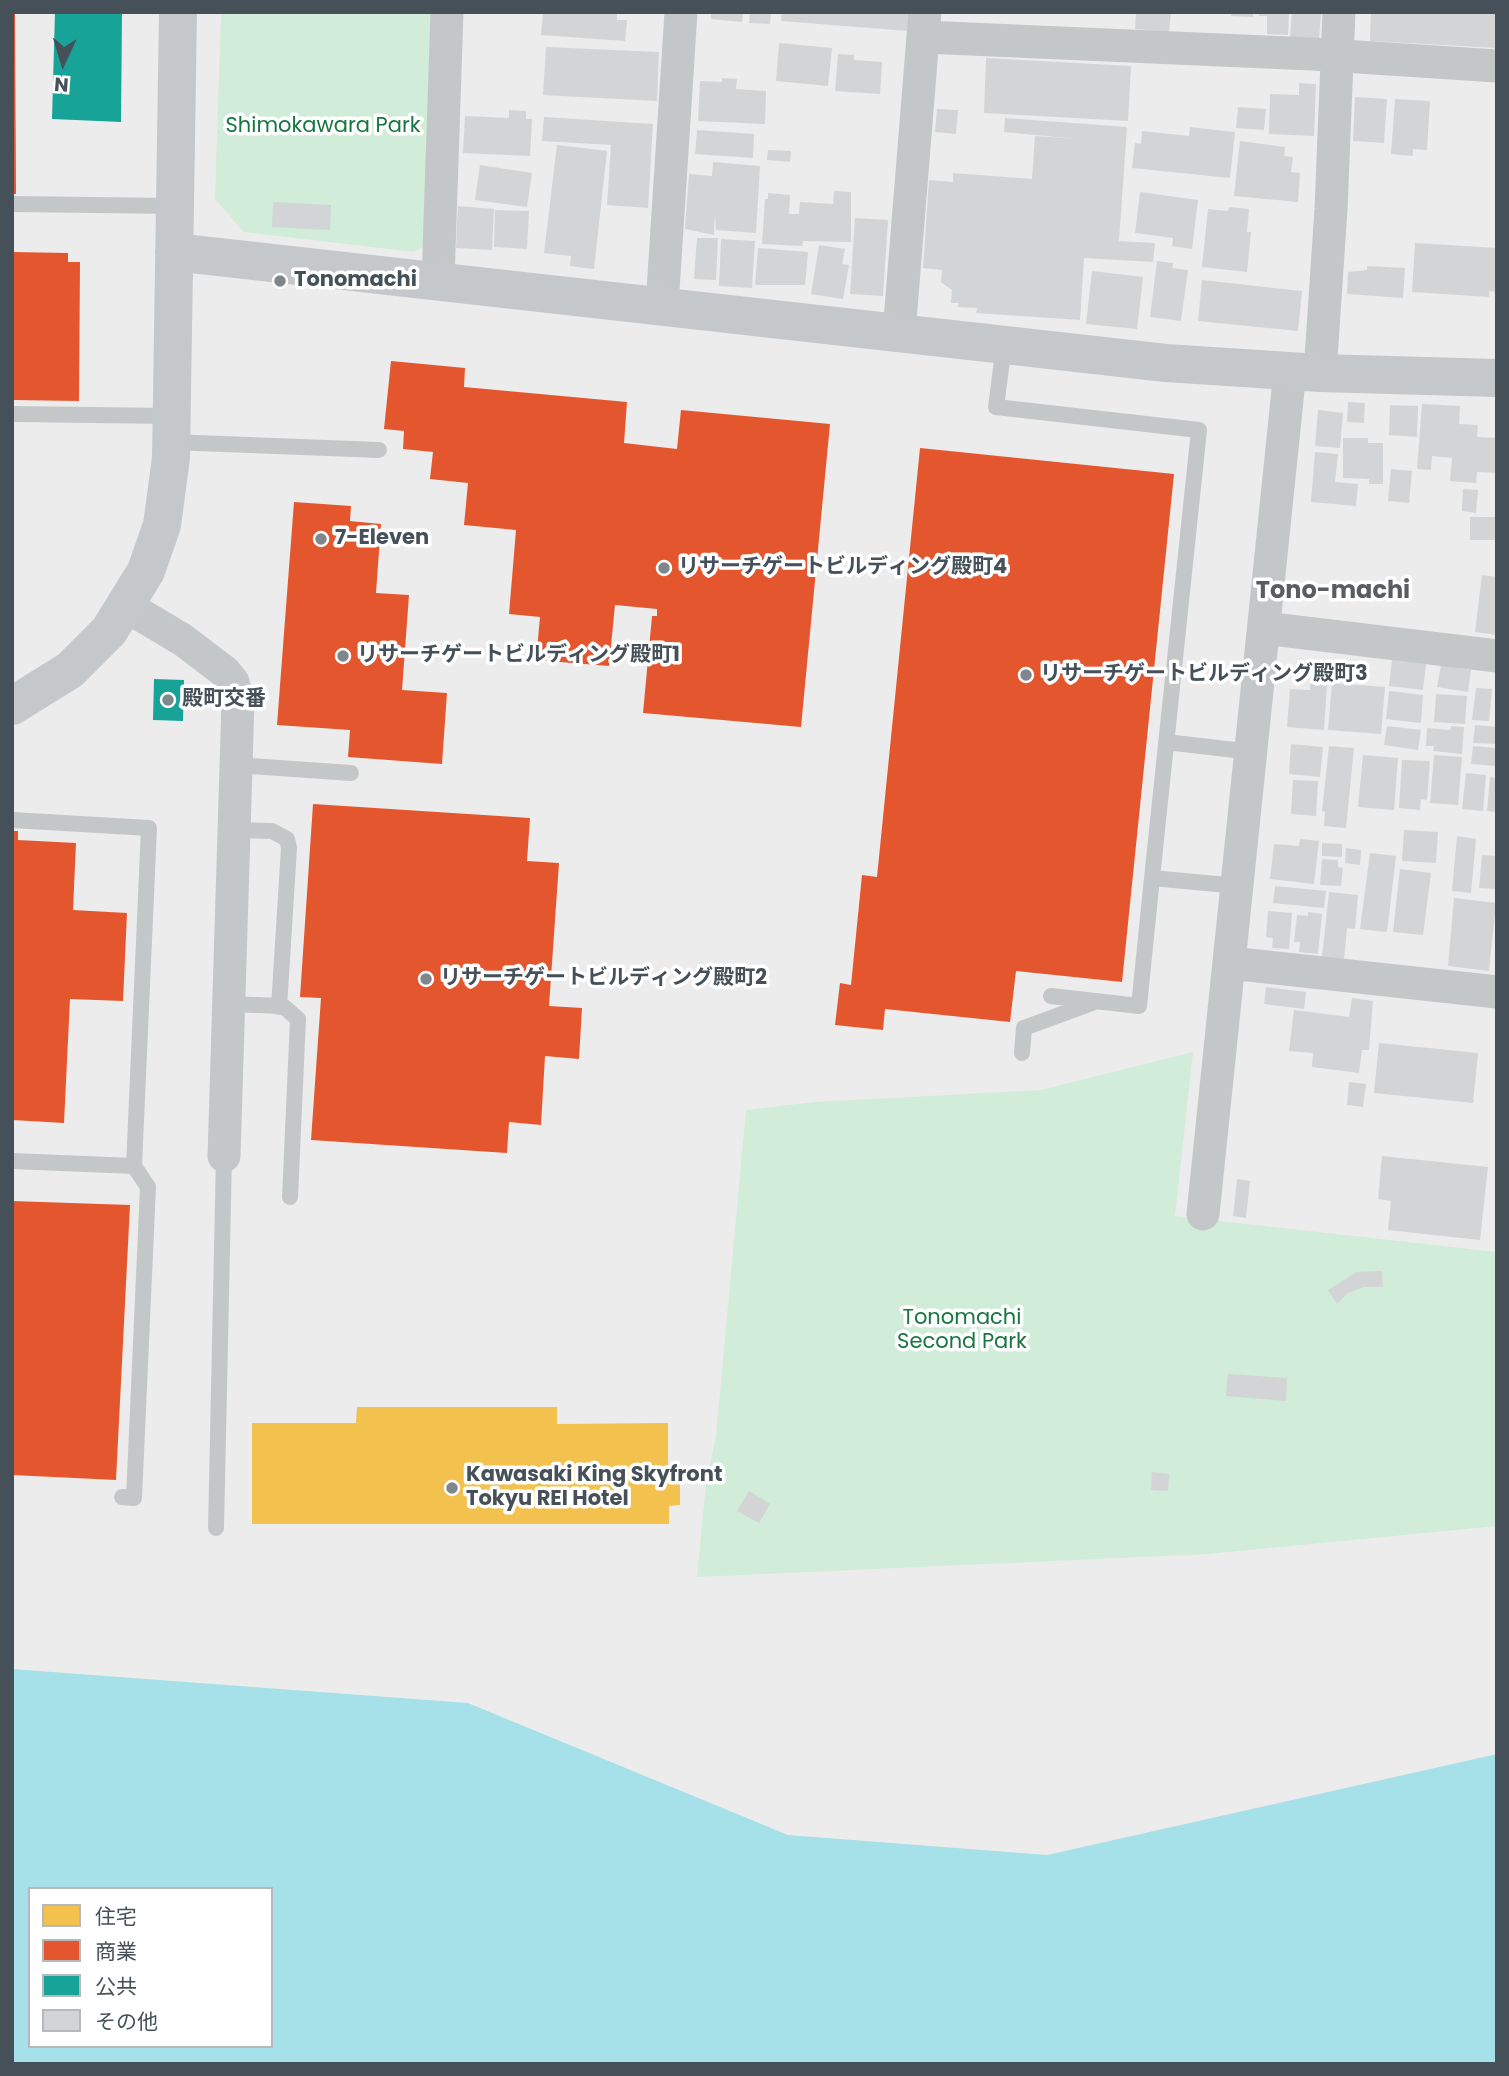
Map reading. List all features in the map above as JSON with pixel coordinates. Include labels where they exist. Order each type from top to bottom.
[{"type":"street","points":[[12,706],[49,686],[70,670],[109,631],[146,571],[162,525],[169,490],[172,429],[178,12]]},
{"type":"street","points":[[438,281],[447,12]]},
{"type":"street","points":[[662,306],[681,12]]},
{"type":"street","points":[[1203,1214],[1264,628],[1331,209],[1339,12]]},
{"type":"street","points":[[899,332],[908,124],[924,25],[1497,66]]},
{"type":"street","points":[[174,252],[1167,363],[1305,372],[1497,379]]},
{"type":"street","points":[[126,606],[183,640],[225,672],[233,682],[238,702],[225,1156]]},
{"type":"street","points":[[1264,628],[1497,656]]},
{"type":"street","points":[[1230,963],[1497,992]]},
{"type":"lane","points":[[12,204],[174,206]]},
{"type":"lane","points":[[1004,345],[996,407],[1199,430],[1139,1006],[1051,996]]},
{"type":"lane","points":[[12,414],[379,450]]},
{"type":"lane","points":[[1166,742],[1252,752]]},
{"type":"lane","points":[[236,765],[351,773]]},
{"type":"lane","points":[[12,820],[149,828],[134,1167],[149,1187],[134,1498],[122,1497]]},
{"type":"lane","points":[[234,830],[271,831],[287,839],[289,848],[279,1007]]},
{"type":"lane","points":[[1152,878],[1238,886]]},
{"type":"lane","points":[[1022,1053],[1024,1028],[1098,1001]]},
{"type":"lane","points":[[229,1004],[279,1007],[292,1012],[298,1019],[300,1029],[290,1197]]},
{"type":"lane","points":[[216,1528],[225,1156]]},
{"type":"lane","points":[[12,1161],[134,1167]]},
{"type":"green space","name":"Shimokawara Park","points":[[221,12],[432,12],[424,246],[414,252],[244,232],[215,199]]},
{"type":"green space","name":"Tonomachi Second Park","points":[[1193,1052],[1175,1216],[1497,1252],[1497,1526],[1208,1554],[697,1577],[706,1484],[716,1436],[746,1110],[815,1102],[1041,1090]]},
{"type":"water","points":[[12,1669],[468,1703],[788,1835],[1047,1855],[1497,1754],[1497,2064],[12,2064]]},
{"type":"building: 住宅","points":[[357,1407],[557,1407],[557,1424],[668,1423],[668,1472],[680,1472],[680,1505],[669,1506],[669,1524],[252,1524],[252,1423],[356,1423]]},
{"type":"building: 商業","points":[[12,12],[15,12],[16,194],[12,194]]},
{"type":"building: 商業","points":[[12,252],[68,253],[68,262],[80,262],[79,401],[12,400]]},
{"type":"building: 商業","name":"リサーチゲートビルディング殿町4","points":[[391,361],[465,368],[464,387],[627,402],[624,443],[677,449],[681,410],[830,424],[801,727],[643,713],[652,616],[657,616],[657,609],[615,605],[609,666],[536,660],[540,617],[509,614],[516,530],[464,525],[468,483],[430,479],[433,452],[403,449],[404,431],[384,429]]},
{"type":"building: 商業","name":"リサーチゲートビルディング殿町3","points":[[920,448],[1174,474],[1122,982],[1016,971],[1010,1022],[885,1009],[883,1030],[835,1025],[840,983],[851,985],[862,875],[877,877]]},
{"type":"building: 商業","name":"リサーチゲートビルディング殿町1","points":[[294,502],[351,506],[350,521],[381,524],[376,593],[409,595],[402,690],[447,693],[442,764],[348,757],[350,730],[277,725]]},
{"type":"building: 商業","name":"リサーチゲートビルディング殿町2","points":[[313,804],[530,818],[527,861],[559,863],[549,1006],[582,1008],[579,1059],[545,1056],[541,1125],[509,1122],[507,1153],[311,1140],[321,998],[300,997]]},
{"type":"building: 商業","points":[[12,831],[18,831],[18,840],[76,843],[73,910],[127,913],[123,1001],[70,999],[64,1123],[12,1120]]},
{"type":"building: 商業","points":[[12,1201],[130,1205],[116,1480],[12,1475]]},
{"type":"building: 公共","points":[[55,12],[122,12],[121,122],[52,119]]},
{"type":"building: 公共","name":"殿町交番","points":[[154,679],[184,680],[183,721],[153,720]]},
{"type":"building: その他","points":[[543,12],[617,12],[617,20],[627,20],[625,41],[541,35]]},
{"type":"building: その他","points":[[711,12],[743,12],[742,22],[711,19]]},
{"type":"building: その他","points":[[750,12],[771,12],[770,24],[749,23]]},
{"type":"building: その他","points":[[782,12],[909,12],[908,31],[781,21]]},
{"type":"building: その他","points":[[1136,12],[1171,12],[1169,32],[1135,29]]},
{"type":"building: その他","points":[[1232,12],[1253,12],[1253,17],[1231,16]]},
{"type":"building: その他","points":[[1260,12],[1289,12],[1288,35],[1267,34],[1267,16],[1259,16]]},
{"type":"building: その他","points":[[1292,12],[1321,12],[1319,41],[1290,38]]},
{"type":"building: その他","points":[[1371,12],[1497,12],[1497,48],[1370,41]]},
{"type":"building: その他","points":[[779,43],[832,48],[828,86],[776,81]]},
{"type":"building: その他","points":[[546,47],[659,52],[657,101],[543,95]]},
{"type":"building: その他","points":[[838,54],[854,55],[854,60],[882,62],[880,94],[835,91]]},
{"type":"building: その他","points":[[986,58],[1131,66],[1128,121],[984,113]]},
{"type":"building: その他","points":[[722,78],[737,79],[736,89],[766,91],[765,124],[698,121],[700,81],[722,82]]},
{"type":"building: その他","points":[[1299,83],[1316,84],[1314,136],[1269,134],[1270,94],[1299,95]]},
{"type":"building: その他","points":[[1355,97],[1387,99],[1384,143],[1353,141]]},
{"type":"building: その他","points":[[1395,99],[1430,101],[1427,150],[1413,149],[1413,156],[1391,154]]},
{"type":"building: その他","points":[[1238,107],[1266,109],[1264,130],[1236,128]]},
{"type":"building: その他","points":[[937,109],[958,110],[956,134],[935,132]]},
{"type":"building: その他","points":[[509,110],[526,111],[526,119],[532,119],[530,156],[463,153],[465,116],[509,118]]},
{"type":"building: その他","points":[[544,117],[653,124],[648,208],[607,205],[611,145],[542,141]]},
{"type":"building: その他","points":[[1005,118],[1127,127],[1119,241],[1155,243],[1153,262],[1084,258],[1080,320],[976,313],[977,308],[958,307],[959,303],[951,303],[952,290],[941,282],[942,270],[923,268],[929,180],[953,182],[953,173],[1032,179],[1035,136],[1077,139],[1004,132]]},
{"type":"building: その他","points":[[1190,127],[1235,132],[1230,178],[1132,168],[1135,143],[1141,144],[1142,131],[1189,136]]},
{"type":"building: その他","points":[[697,130],[754,134],[753,158],[695,154]]},
{"type":"building: その他","points":[[1240,141],[1285,147],[1284,156],[1293,157],[1291,172],[1300,173],[1298,202],[1234,196]]},
{"type":"building: その他","points":[[557,145],[607,151],[594,269],[570,266],[571,256],[544,253]]},
{"type":"building: その他","points":[[768,150],[791,151],[790,162],[767,160]]},
{"type":"building: その他","points":[[713,162],[760,166],[756,233],[716,230],[715,214],[714,235],[685,229],[689,174],[712,176]]},
{"type":"building: その他","points":[[480,165],[532,173],[527,207],[475,200]]},
{"type":"building: その他","points":[[834,191],[851,192],[851,242],[803,241],[802,246],[762,244],[765,199],[768,199],[768,193],[790,195],[789,214],[799,214],[800,202],[833,204]]},
{"type":"building: その他","points":[[1140,192],[1198,200],[1192,249],[1172,246],[1173,238],[1135,233]]},
{"type":"building: その他","points":[[273,202],[331,205],[330,230],[272,227]]},
{"type":"building: その他","points":[[458,206],[494,209],[492,250],[456,248]]},
{"type":"building: その他","points":[[1229,207],[1249,209],[1247,232],[1251,232],[1247,272],[1202,267],[1208,209],[1228,211]]},
{"type":"building: その他","points":[[495,210],[529,211],[527,249],[494,247]]},
{"type":"building: その他","points":[[855,218],[888,220],[883,296],[850,294]]},
{"type":"building: その他","points":[[697,238],[718,238],[716,280],[694,279]]},
{"type":"building: その他","points":[[721,239],[755,241],[752,288],[719,286]]},
{"type":"building: その他","points":[[1415,243],[1497,248],[1497,292],[1489,291],[1489,297],[1412,292]]},
{"type":"building: その他","points":[[819,245],[845,249],[842,264],[849,265],[843,299],[811,294]]},
{"type":"building: その他","points":[[758,248],[808,252],[805,285],[755,285]]},
{"type":"building: その他","points":[[1157,261],[1173,263],[1172,268],[1188,270],[1181,321],[1150,317]]},
{"type":"building: その他","points":[[1367,266],[1405,268],[1403,298],[1347,294],[1348,272],[1367,270]]},
{"type":"building: その他","points":[[1092,271],[1143,277],[1137,329],[1086,324]]},
{"type":"building: その他","points":[[1202,280],[1302,291],[1298,331],[1198,321]]},
{"type":"building: その他","points":[[1348,402],[1365,403],[1364,423],[1347,422]]},
{"type":"building: その他","points":[[1422,404],[1460,406],[1459,424],[1478,425],[1477,437],[1497,438],[1497,473],[1477,472],[1476,483],[1450,481],[1452,458],[1432,456],[1431,470],[1417,469]]},
{"type":"building: その他","points":[[1390,405],[1418,406],[1417,437],[1389,435]]},
{"type":"building: その他","points":[[1318,410],[1343,413],[1340,448],[1315,446]]},
{"type":"building: その他","points":[[1343,438],[1368,438],[1368,443],[1383,443],[1383,484],[1369,484],[1369,479],[1343,478]]},
{"type":"building: その他","points":[[1315,452],[1338,454],[1335,482],[1358,484],[1356,506],[1311,502]]},
{"type":"building: その他","points":[[1391,469],[1412,471],[1409,503],[1388,501]]},
{"type":"building: その他","points":[[1463,489],[1478,490],[1476,513],[1462,511]]},
{"type":"building: その他","points":[[1470,517],[1497,517],[1497,540],[1470,540]]},
{"type":"building: その他","points":[[1482,575],[1497,577],[1497,635],[1475,632]]},
{"type":"building: その他","points":[[1392,660],[1426,664],[1423,690],[1389,686]]},
{"type":"building: その他","points":[[1441,665],[1471,670],[1468,692],[1437,687]]},
{"type":"building: その他","points":[[1332,683],[1385,687],[1381,734],[1328,730]]},
{"type":"building: その他","points":[[1310,684],[1327,685],[1324,730],[1287,727],[1290,689],[1310,690]]},
{"type":"building: その他","points":[[1476,688],[1492,689],[1489,721],[1472,720]]},
{"type":"building: その他","points":[[1389,691],[1423,695],[1421,723],[1386,719]]},
{"type":"building: その他","points":[[1436,694],[1467,696],[1465,724],[1434,722]]},
{"type":"building: その他","points":[[1475,725],[1497,727],[1497,744],[1473,743]]},
{"type":"building: その他","points":[[1387,726],[1421,730],[1418,750],[1384,745]]},
{"type":"building: その他","points":[[1451,726],[1464,727],[1462,754],[1433,751],[1434,746],[1426,746],[1427,728],[1450,730]]},
{"type":"building: その他","points":[[1291,744],[1323,747],[1320,777],[1289,774]]},
{"type":"building: その他","points":[[1329,746],[1354,748],[1346,828],[1324,826],[1325,812],[1322,811]]},
{"type":"building: その他","points":[[1473,746],[1497,748],[1497,766],[1471,764]]},
{"type":"building: その他","points":[[1363,755],[1398,758],[1394,810],[1358,807]]},
{"type":"building: その他","points":[[1434,755],[1462,757],[1458,805],[1430,803]]},
{"type":"building: その他","points":[[1402,760],[1430,761],[1427,800],[1421,799],[1420,810],[1399,808]]},
{"type":"building: その他","points":[[1466,773],[1486,775],[1483,811],[1462,809]]},
{"type":"building: その他","points":[[1490,777],[1497,778],[1497,812],[1487,811]]},
{"type":"building: その他","points":[[1293,780],[1318,781],[1316,816],[1291,814]]},
{"type":"building: その他","points":[[1404,830],[1438,832],[1436,863],[1402,861]]},
{"type":"building: その他","points":[[1457,836],[1476,839],[1471,893],[1452,891]]},
{"type":"building: その他","points":[[1300,839],[1319,841],[1314,884],[1270,879],[1274,844],[1299,846]]},
{"type":"building: その他","points":[[1322,843],[1342,844],[1342,857],[1322,856]]},
{"type":"building: その他","points":[[1346,848],[1361,850],[1360,865],[1345,863]]},
{"type":"building: その他","points":[[1370,853],[1396,856],[1387,932],[1360,929]]},
{"type":"building: その他","points":[[1482,855],[1497,856],[1497,889],[1479,888]]},
{"type":"building: その他","points":[[1322,859],[1338,860],[1338,867],[1343,868],[1341,886],[1320,885]]},
{"type":"building: その他","points":[[1400,869],[1431,873],[1423,935],[1393,932]]},
{"type":"building: その他","points":[[1275,886],[1326,891],[1324,908],[1273,903]]},
{"type":"building: その他","points":[[1329,892],[1358,895],[1355,929],[1347,928],[1344,959],[1322,957]]},
{"type":"building: その他","points":[[1454,898],[1496,903],[1489,971],[1448,966]]},
{"type":"building: その他","points":[[1268,911],[1292,913],[1289,949],[1272,948],[1273,938],[1266,937]]},
{"type":"building: その他","points":[[1308,912],[1322,914],[1318,954],[1299,952],[1300,942],[1294,942],[1297,915],[1308,916]]},
{"type":"building: その他","points":[[1266,987],[1306,992],[1304,1009],[1264,1004]]},
{"type":"building: その他","points":[[1352,998],[1373,1001],[1369,1050],[1362,1050],[1359,1073],[1312,1067],[1313,1053],[1289,1051],[1294,1010],[1349,1017]]},
{"type":"building: その他","points":[[1379,1043],[1478,1053],[1473,1103],[1374,1093]]},
{"type":"building: その他","points":[[1349,1082],[1366,1084],[1363,1107],[1347,1105]]},
{"type":"building: その他","points":[[1382,1156],[1488,1167],[1480,1240],[1388,1230],[1391,1201],[1378,1199]]},
{"type":"building: その他","points":[[1237,1179],[1250,1181],[1246,1218],[1233,1216]]},
{"type":"building: その他","points":[[1382,1271],[1383,1287],[1364,1287],[1348,1293],[1337,1304],[1328,1290],[1357,1272]]},
{"type":"building: その他","points":[[1228,1374],[1287,1378],[1286,1401],[1226,1396]]},
{"type":"building: その他","points":[[1152,1472],[1169,1474],[1168,1491],[1151,1490]]},
{"type":"building: その他","points":[[749,1491],[770,1504],[759,1523],[737,1511]]},
{"type":"place","name":"Tonomachi","points":[[280,281]]},
{"type":"place","name":"7-Eleven","points":[[321,539]]},
{"type":"place","name":"リサーチゲートビルディング殿町4","points":[[664,568]]},
{"type":"place","name":"リサーチゲートビルディング殿町1","points":[[343,656]]},
{"type":"place","name":"リサーチゲートビルディング殿町3","points":[[1026,675]]},
{"type":"place","name":"殿町交番","points":[[168,700]]},
{"type":"place","name":"リサーチゲートビルディング殿町2","points":[[426,979]]},
{"type":"place","name":"Kawasaki King Skyfront Tokyu REI Hotel","points":[[452,1488]]},
{"type":"district","name":"Tono-machi","points":[[1333,592]]}]
